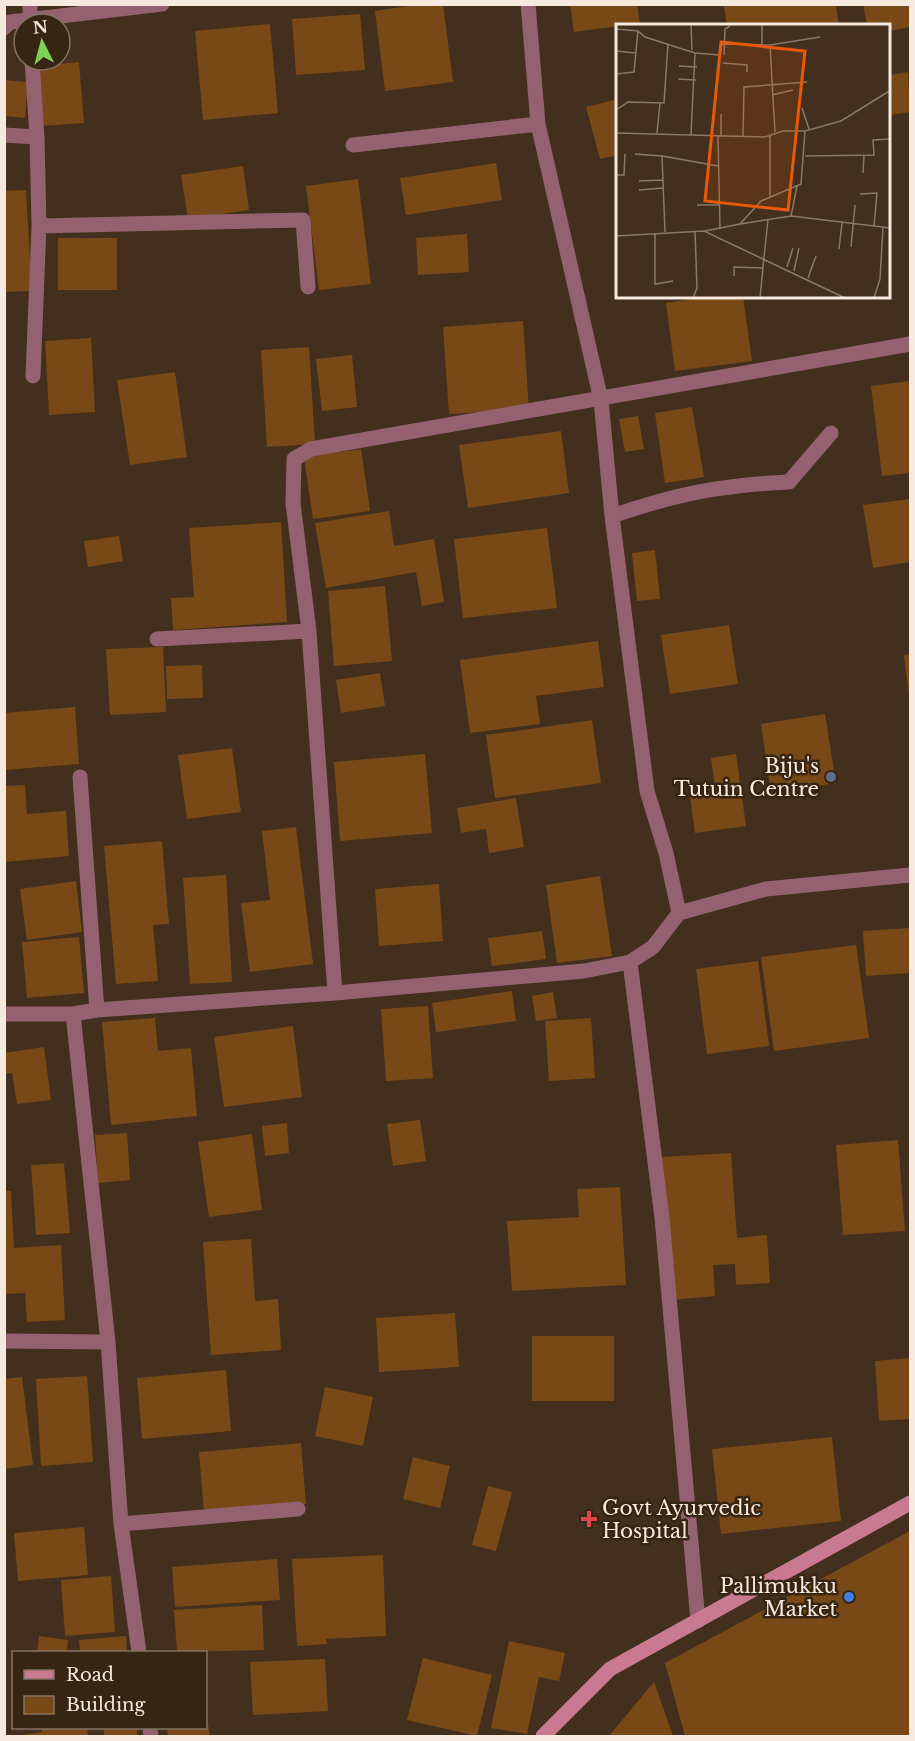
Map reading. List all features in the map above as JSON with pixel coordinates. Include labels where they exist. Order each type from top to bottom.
[{"type":"street","points":[[72,16],[162,4]]},
{"type":"street","points":[[528,4],[538,124],[601,400],[612,516],[647,791],[666,853],[679,913]]},
{"type":"street","points":[[33,72],[39,225],[33,376]]},
{"type":"street","points":[[353,145],[538,124]]},
{"type":"street","points":[[4,135],[37,137]]},
{"type":"street","points":[[39,225],[303,220],[308,287]]},
{"type":"street","points":[[335,993],[309,631],[292,503],[294,459],[311,449],[601,400],[910,344]]},
{"type":"street","points":[[612,516],[671,496],[734,484],[789,482],[831,433]]},
{"type":"street","points":[[157,639],[309,631]]},
{"type":"street","points":[[80,777],[97,1010]]},
{"type":"street","points":[[4,1014],[73,1014],[97,1010],[335,993],[584,971],[630,962],[652,947],[679,913],[766,889],[910,875]]},
{"type":"street","points":[[630,962],[662,1218],[698,1621]]},
{"type":"street","points":[[73,1014],[108,1342],[121,1524],[139,1651]]},
{"type":"street","points":[[4,1341],[108,1342]]},
{"type":"street","points":[[543,1737],[610,1669],[910,1503]]},
{"type":"street","points":[[121,1524],[298,1509]]},
{"type":"building","points":[[421,4],[443,4],[453,82],[385,91],[375,11]]},
{"type":"building","points":[[570,4],[637,4],[640,23],[616,24],[616,26],[574,32]]},
{"type":"building","points":[[724,4],[836,4],[839,24],[727,24]]},
{"type":"building","points":[[863,4],[910,4],[910,27],[891,31],[891,24],[867,24]]},
{"type":"building","points":[[360,14],[365,70],[296,75],[292,19]]},
{"type":"building","points":[[270,24],[278,113],[203,120],[195,31]]},
{"type":"building","points":[[79,62],[84,123],[41,126],[36,72],[72,72],[72,63]]},
{"type":"building","points":[[908,72],[910,112],[891,115],[891,75]]},
{"type":"building","points":[[4,80],[28,82],[25,118],[4,116]]},
{"type":"building","points":[[616,100],[616,155],[600,159],[586,107]]},
{"type":"building","points":[[496,163],[502,200],[406,215],[400,178]]},
{"type":"building","points":[[243,166],[249,210],[188,219],[181,175]]},
{"type":"building","points":[[358,179],[371,284],[319,290],[306,186]]},
{"type":"building","points":[[26,190],[32,291],[4,292],[4,191]]},
{"type":"building","points":[[467,234],[469,272],[418,275],[416,238]]},
{"type":"building","points":[[58,238],[117,238],[117,290],[58,290]]},
{"type":"building","points":[[698,298],[743,298],[752,361],[675,371],[666,303]]},
{"type":"building","points":[[523,321],[529,409],[449,414],[443,327]]},
{"type":"building","points":[[91,338],[95,412],[49,415],[45,341]]},
{"type":"building","points":[[309,347],[315,444],[267,447],[261,350]]},
{"type":"building","points":[[352,355],[357,407],[322,411],[316,359]]},
{"type":"building","points":[[175,372],[187,457],[130,465],[117,380]]},
{"type":"building","points":[[910,381],[910,473],[882,476],[871,386]]},
{"type":"building","points":[[692,407],[704,477],[665,483],[655,413]]},
{"type":"building","points":[[638,416],[644,449],[625,452],[619,419]]},
{"type":"building","points":[[561,431],[569,493],[468,508],[459,445]]},
{"type":"building","points":[[361,449],[370,511],[313,519],[304,457]]},
{"type":"building","points":[[910,499],[910,562],[873,568],[863,505]]},
{"type":"building","points":[[389,511],[394,546],[434,539],[444,602],[422,606],[416,572],[326,588],[315,523]]},
{"type":"building","points":[[281,522],[287,622],[173,630],[171,598],[194,597],[189,528]]},
{"type":"building","points":[[547,528],[557,608],[463,618],[454,539]]},
{"type":"building","points":[[119,536],[123,561],[88,567],[84,541]]},
{"type":"building","points":[[655,550],[660,599],[637,601],[632,553]]},
{"type":"building","points":[[385,586],[392,661],[334,666],[328,591]]},
{"type":"building","points":[[729,625],[738,684],[670,694],[661,635]]},
{"type":"building","points":[[598,641],[604,687],[536,696],[540,724],[470,733],[460,660]]},
{"type":"building","points":[[163,647],[166,712],[110,715],[106,649]]},
{"type":"building","points":[[910,654],[910,695],[909,695],[904,655]]},
{"type":"building","points":[[202,665],[203,698],[167,699],[166,666]]},
{"type":"building","points":[[380,673],[385,706],[341,713],[336,680]]},
{"type":"building","points":[[75,707],[79,764],[4,770],[4,713]]},
{"type":"building","points":[[825,714],[836,783],[771,793],[761,724]]},
{"type":"building","points":[[592,720],[601,783],[495,798],[486,735]]},
{"type":"building","points":[[232,748],[241,812],[187,819],[178,755]]},
{"type":"building","points":[[425,754],[432,833],[340,841],[334,762]]},
{"type":"building","points":[[736,754],[746,826],[695,833],[689,790],[715,787],[711,758]]},
{"type":"building","points":[[25,785],[27,814],[66,811],[69,856],[4,862],[4,786]]},
{"type":"building","points":[[516,798],[524,847],[489,853],[486,829],[461,833],[457,808]]},
{"type":"building","points":[[296,827],[313,964],[250,972],[241,903],[270,900],[262,831]]},
{"type":"building","points":[[162,841],[169,924],[153,925],[158,981],[116,984],[104,846]]},
{"type":"building","points":[[226,875],[232,982],[190,984],[183,878]]},
{"type":"building","points":[[600,876],[612,956],[557,963],[546,885]]},
{"type":"building","points":[[76,881],[82,932],[27,940],[20,889]]},
{"type":"building","points":[[439,884],[443,941],[379,946],[375,889]]},
{"type":"building","points":[[910,928],[910,973],[866,976],[863,931]]},
{"type":"building","points":[[542,931],[546,959],[492,966],[488,938]]},
{"type":"building","points":[[79,937],[84,993],[27,998],[22,942]]},
{"type":"building","points":[[856,945],[869,1038],[774,1051],[761,957]]},
{"type":"building","points":[[758,961],[769,1046],[707,1054],[696,969]]},
{"type":"building","points":[[512,991],[516,1021],[436,1032],[432,1003]]},
{"type":"building","points":[[553,992],[557,1018],[536,1021],[532,996]]},
{"type":"building","points":[[428,1006],[433,1078],[386,1081],[381,1009]]},
{"type":"building","points":[[155,1018],[158,1051],[191,1048],[197,1116],[111,1125],[102,1022]]},
{"type":"building","points":[[591,1018],[595,1078],[549,1081],[545,1021]]},
{"type":"building","points":[[293,1026],[302,1097],[224,1107],[214,1037]]},
{"type":"building","points":[[44,1047],[51,1100],[17,1104],[12,1073],[4,1074],[4,1053]]},
{"type":"building","points":[[420,1120],[426,1161],[393,1166],[387,1124]]},
{"type":"building","points":[[287,1123],[289,1153],[265,1156],[262,1126]]},
{"type":"building","points":[[127,1133],[130,1180],[98,1183],[95,1135]]},
{"type":"building","points":[[252,1134],[262,1210],[209,1217],[198,1142]]},
{"type":"building","points":[[898,1140],[905,1231],[843,1235],[836,1145]]},
{"type":"building","points":[[731,1153],[737,1238],[767,1235],[770,1283],[736,1285],[735,1264],[713,1265],[715,1296],[671,1300],[661,1157]]},
{"type":"building","points":[[64,1163],[70,1233],[36,1235],[31,1165]]},
{"type":"building","points":[[620,1187],[626,1285],[512,1291],[507,1221],[579,1217],[577,1189]]},
{"type":"building","points":[[4,1191],[11,1191],[14,1248],[61,1245],[65,1320],[27,1322],[25,1293],[4,1294]]},
{"type":"building","points":[[251,1239],[255,1301],[278,1299],[281,1350],[211,1355],[203,1242]]},
{"type":"building","points":[[455,1313],[459,1367],[379,1372],[376,1318]]},
{"type":"building","points":[[532,1336],[614,1336],[614,1401],[532,1401]]},
{"type":"building","points":[[910,1358],[910,1419],[879,1421],[875,1361]]},
{"type":"building","points":[[226,1370],[231,1431],[142,1439],[137,1378]]},
{"type":"building","points":[[87,1376],[93,1462],[41,1466],[36,1379]]},
{"type":"building","points":[[22,1377],[33,1465],[4,1469],[4,1379]]},
{"type":"building","points":[[325,1387],[373,1397],[363,1446],[315,1436]]},
{"type":"building","points":[[832,1437],[841,1521],[721,1534],[712,1449]]},
{"type":"building","points":[[301,1443],[306,1504],[204,1512],[199,1452]]},
{"type":"building","points":[[413,1457],[450,1466],[440,1508],[403,1499]]},
{"type":"building","points":[[488,1486],[512,1492],[496,1551],[472,1545]]},
{"type":"building","points":[[84,1527],[88,1575],[18,1581],[14,1533]]},
{"type":"building","name":"Pallimukku Market","points":[[910,1531],[910,1736],[685,1736],[665,1663]]},
{"type":"building","points":[[383,1555],[386,1636],[326,1639],[327,1644],[297,1646],[292,1559]]},
{"type":"building","points":[[277,1559],[280,1600],[175,1607],[172,1567]]},
{"type":"building","points":[[111,1576],[115,1632],[65,1636],[61,1580]]},
{"type":"building","points":[[262,1605],[264,1650],[177,1651],[174,1610]]},
{"type":"building","points":[[39,1636],[68,1640],[67,1651],[37,1651]]},
{"type":"building","points":[[126,1636],[127,1651],[80,1651],[79,1640]]},
{"type":"building","points":[[509,1641],[565,1653],[559,1681],[539,1677],[527,1734],[491,1728]]},
{"type":"building","points":[[423,1658],[492,1675],[477,1736],[407,1720]]},
{"type":"building","points":[[325,1659],[328,1711],[253,1715],[250,1662]]},
{"type":"building","points":[[654,1682],[673,1736],[609,1736]]},
{"type":"building","points":[[207,1718],[210,1736],[168,1736],[167,1729],[207,1729]]},
{"type":"building","points":[[41,1729],[87,1729],[88,1736],[15,1736],[42,1732]]},
{"type":"building","points":[[104,1729],[137,1729],[137,1736],[104,1736]]},
{"type":"place","name":"Biju's Tutuin Centre","points":[[831,777]]},
{"type":"place","name":"Govt Ayurvedic Hospital","points":[[589,1519]]},
{"type":"place","name":"Pallimukku Market","points":[[849,1597]]}]
